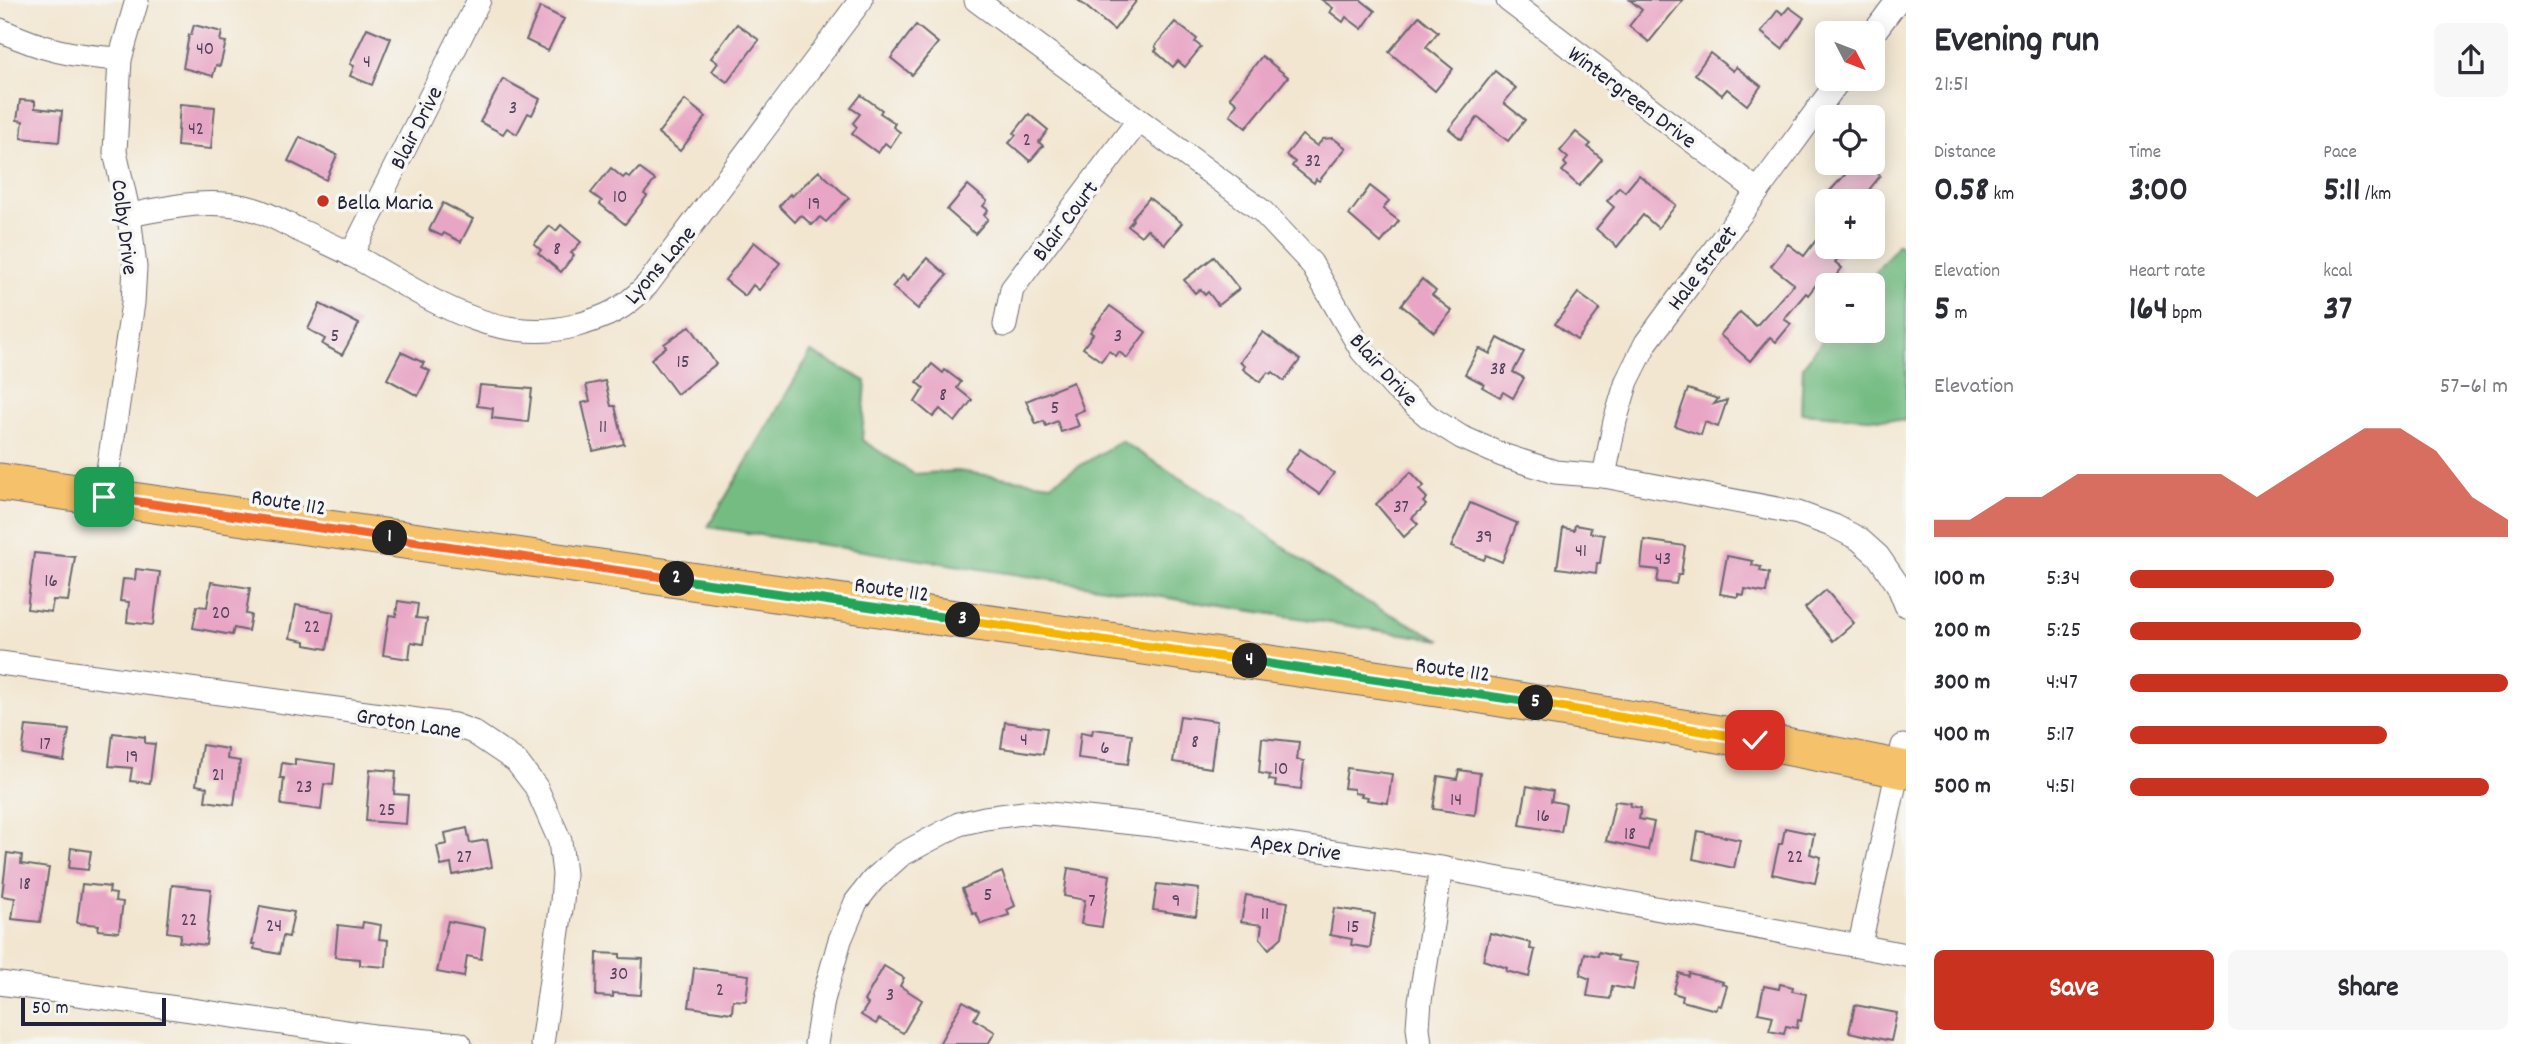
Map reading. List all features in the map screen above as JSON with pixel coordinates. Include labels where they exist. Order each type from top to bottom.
[{"type":"main road","name":"Route 112","points":[[0,460],[105,486]]},
{"type":"main road","name":"Route 112","points":[[0,482],[105,486],[149,479],[384,516],[1177,626],[1504,675],[1757,717],[1903,758]]},
{"type":"street","name":"Colby Drive","points":[[105,486],[133,303],[135,267],[129,215],[115,152],[120,59],[137,0]]},
{"type":"street","name":"Blair Drive","points":[[351,255],[479,0]]},
{"type":"street","name":"Lyons Lane","points":[[129,215],[191,204],[231,204],[263,213],[351,255],[431,299],[488,325],[524,331],[559,330],[609,314],[628,304],[647,285],[861,0]]},
{"type":"street","name":"Blair Drive","points":[[976,0],[1278,225],[1311,263],[1362,351],[1395,388],[1429,417],[1461,437],[1502,455],[1555,472],[1604,476],[1798,513],[1834,526],[1859,539],[1878,556],[1898,586],[1906,605]]},
{"type":"street","name":"Wintergreen Drive","points":[[1508,0],[1758,191]]},
{"type":"street","points":[[1882,21],[1898,0]]},
{"type":"street","points":[[0,30],[36,46],[78,56],[120,59]]},
{"type":"street","name":"Hale Street","points":[[1604,476],[1615,421],[1627,381],[1646,343],[1831,91]]},
{"type":"street","name":"Blair Court","points":[[1005,325],[1012,289],[1138,121]]},
{"type":"street","name":"Groton Lane","points":[[0,663],[454,725],[473,732],[516,761],[536,787],[547,810],[560,841],[564,874],[542,1044]]},
{"type":"street","points":[[1860,944],[1903,758]]},
{"type":"street","name":"Apex Drive","points":[[816,1044],[823,1000],[840,940],[856,902],[873,880],[901,855],[959,824],[1031,812],[1083,816],[1441,868],[1860,944],[1906,955]]},
{"type":"street","points":[[1420,1044],[1420,1002],[1441,868]]},
{"type":"street","points":[[0,983],[373,1040],[460,1044]]},
{"type":"green space","points":[[1898,244],[1906,253],[1906,421],[1801,413],[1803,366],[1821,343],[1885,343],[1885,273],[1875,273]]},
{"type":"green space","points":[[811,352],[866,381],[862,440],[914,474],[957,471],[1050,484],[1121,441],[1244,518],[1342,589],[1441,640],[708,527]]},
{"type":"building","points":[[1078,0],[1137,0],[1114,30]]},
{"type":"building","points":[[1322,0],[1361,0],[1375,11],[1362,29],[1346,17],[1343,22],[1330,12],[1333,8]]},
{"type":"building","points":[[1630,0],[1683,0],[1649,42],[1629,26],[1642,10]]},
{"type":"building","points":[[540,7],[564,19],[548,51],[526,40]]},
{"type":"building","points":[[1789,7],[1804,18],[1782,49],[1761,32],[1778,10],[1783,14]]},
{"type":"building","points":[[1419,16],[1438,32],[1426,47],[1453,69],[1435,91],[1389,52]]},
{"type":"building","points":[[1175,22],[1197,39],[1195,42],[1201,47],[1185,67],[1178,61],[1173,67],[1155,51],[1155,46]]},
{"type":"building","points":[[737,24],[759,40],[727,82],[712,71],[718,63],[711,58]]},
{"type":"building","points":[[194,25],[222,32],[220,41],[226,42],[220,66],[216,65],[213,76],[183,68],[189,35]]},
{"type":"building","points":[[916,25],[938,43],[912,75],[891,58]]},
{"type":"building","points":[[367,28],[391,38],[372,85],[350,76],[354,66],[350,64]]},
{"type":"building","points":[[1710,53],[1733,71],[1736,67],[1761,86],[1747,105],[1727,89],[1722,95],[1695,74]]},
{"type":"building","points":[[1262,56],[1288,77],[1246,128],[1230,115],[1237,103],[1230,97]]},
{"type":"building","points":[[1495,71],[1516,88],[1504,103],[1525,120],[1508,141],[1478,117],[1461,139],[1449,129]]},
{"type":"building","points":[[503,79],[540,99],[532,115],[528,113],[517,134],[507,128],[503,134],[480,122]]},
{"type":"building","points":[[861,95],[882,110],[880,113],[895,123],[893,127],[900,132],[890,147],[885,143],[878,153],[852,134],[857,127],[853,123],[860,114],[851,108]]},
{"type":"building","points":[[20,100],[35,101],[35,108],[62,111],[59,142],[21,138],[23,121],[17,120]]},
{"type":"building","points":[[685,100],[706,117],[680,151],[658,133]]},
{"type":"building","points":[[180,104],[215,107],[211,149],[177,146]]},
{"type":"building","points":[[1029,114],[1048,130],[1039,142],[1043,146],[1030,161],[1009,143]]},
{"type":"building","points":[[1576,132],[1591,144],[1588,147],[1602,159],[1579,186],[1562,171],[1567,166],[1564,163],[1568,158],[1560,151]]},
{"type":"building","points":[[1302,135],[1317,146],[1323,139],[1333,138],[1346,148],[1319,181],[1316,179],[1314,183],[1292,166],[1295,162],[1286,155]]},
{"type":"building","points":[[300,137],[337,155],[326,180],[288,161]]},
{"type":"building","points":[[611,168],[623,178],[626,175],[630,178],[639,168],[655,180],[644,194],[647,196],[625,224],[591,193]]},
{"type":"building","points":[[819,171],[849,198],[826,222],[820,217],[812,225],[801,215],[795,222],[779,206]]},
{"type":"building","points":[[1639,175],[1676,205],[1658,228],[1643,215],[1617,247],[1596,229],[1614,207],[1607,201],[1619,187],[1625,192]]},
{"type":"building","points":[[1845,175],[1880,176],[1870,189],[1832,189]]},
{"type":"building","points":[[968,185],[987,201],[983,206],[988,210],[984,215],[988,219],[975,234],[947,210]]},
{"type":"building","points":[[1370,186],[1389,201],[1383,209],[1399,221],[1381,243],[1349,215]]},
{"type":"building","points":[[1149,198],[1182,223],[1165,244],[1147,229],[1141,236],[1128,226]]},
{"type":"building","points":[[443,203],[473,219],[461,242],[444,233],[442,236],[429,230]]},
{"type":"building","points":[[561,225],[581,242],[571,253],[574,255],[561,272],[538,253],[541,250],[534,244],[550,226],[556,231]]},
{"type":"building","points":[[754,242],[780,263],[759,290],[753,285],[745,296],[725,280]]},
{"type":"building","points":[[1815,242],[1815,259],[1838,259],[1835,262],[1842,268],[1838,273],[1815,273],[1815,286],[1784,319],[1791,324],[1776,342],[1770,337],[1750,361],[1720,335],[1740,312],[1756,326],[1794,284],[1771,266],[1788,244],[1804,256]]},
{"type":"building","points":[[1214,257],[1239,289],[1218,305],[1208,292],[1205,295],[1200,289],[1195,293],[1184,280]]},
{"type":"building","points":[[927,258],[947,275],[918,309],[892,287],[903,275],[908,280]]},
{"type":"building","points":[[1422,279],[1436,291],[1432,295],[1452,311],[1434,332],[1401,305]]},
{"type":"building","points":[[1578,293],[1600,309],[1577,340],[1555,324]]},
{"type":"building","points":[[320,304],[359,324],[342,355],[322,344],[325,339],[308,329]]},
{"type":"building","points":[[1110,306],[1146,332],[1127,358],[1119,352],[1116,356],[1109,351],[1101,361],[1083,348],[1093,334],[1090,332]]},
{"type":"building","points":[[690,326],[716,364],[677,394],[651,359],[666,347],[664,344]]},
{"type":"building","points":[[1263,332],[1300,360],[1284,381],[1273,372],[1268,372],[1260,382],[1243,369],[1245,366],[1240,362]]},
{"type":"building","points":[[1498,338],[1524,352],[1513,372],[1524,378],[1513,398],[1503,392],[1500,397],[1465,374],[1479,348],[1490,354]]},
{"type":"building","points":[[401,352],[424,363],[421,367],[430,371],[418,396],[387,379]]},
{"type":"building","points":[[932,364],[961,382],[957,388],[972,400],[955,422],[940,409],[933,417],[915,402],[924,388],[917,382]]},
{"type":"building","points":[[605,381],[611,406],[615,406],[624,444],[593,451],[582,403],[590,401],[586,385]]},
{"type":"building","points":[[1073,382],[1084,410],[1074,414],[1079,426],[1061,432],[1057,421],[1046,426],[1044,421],[1036,424],[1026,401]]},
{"type":"building","points":[[480,385],[532,389],[528,422],[492,418],[493,408],[477,406]]},
{"type":"building","points":[[1688,389],[1718,399],[1714,404],[1727,400],[1718,427],[1705,422],[1701,435],[1675,426]]},
{"type":"building","points":[[1300,449],[1334,473],[1319,494],[1285,470]]},
{"type":"building","points":[[1411,472],[1424,486],[1419,490],[1427,498],[1423,502],[1426,505],[1412,518],[1418,524],[1404,537],[1376,504]]},
{"type":"building","points":[[1470,503],[1517,523],[1502,562],[1486,555],[1484,560],[1451,547]]},
{"type":"building","points":[[1575,525],[1591,528],[1590,533],[1604,535],[1596,573],[1557,568],[1563,528],[1574,530]]},
{"type":"building","points":[[1644,540],[1685,546],[1681,575],[1678,575],[1676,584],[1657,582],[1659,570],[1641,568]]},
{"type":"building","points":[[34,553],[75,557],[68,601],[53,600],[51,612],[27,609]]},
{"type":"building","points":[[1727,556],[1753,561],[1752,565],[1761,567],[1760,571],[1769,573],[1766,593],[1745,589],[1744,595],[1738,594],[1738,597],[1720,594]]},
{"type":"building","points":[[136,569],[160,572],[153,625],[127,622],[129,602],[120,601],[123,579],[135,580]]},
{"type":"building","points":[[211,582],[250,588],[246,614],[251,615],[248,631],[234,628],[232,635],[193,628],[197,606],[207,607]]},
{"type":"building","points":[[1826,590],[1854,623],[1833,641],[1805,608]]},
{"type":"building","points":[[398,601],[418,604],[416,618],[427,619],[423,644],[411,642],[409,659],[383,655],[389,615],[396,616]]},
{"type":"building","points":[[296,605],[334,612],[327,649],[305,645],[305,641],[290,638]]},
{"type":"building","points":[[1180,716],[1217,721],[1211,768],[1173,762]]},
{"type":"building","points":[[1005,722],[1047,728],[1043,754],[1001,748]]},
{"type":"building","points":[[26,726],[69,730],[64,761],[22,754]]},
{"type":"building","points":[[1093,729],[1132,734],[1128,764],[1078,758],[1081,732],[1092,734]]},
{"type":"building","points":[[113,733],[145,737],[145,743],[155,744],[150,783],[130,781],[132,768],[109,766]]},
{"type":"building","points":[[1262,738],[1299,742],[1297,760],[1304,761],[1301,789],[1275,786],[1276,781],[1269,780],[1270,775],[1259,773]]},
{"type":"building","points":[[202,745],[228,749],[227,759],[240,761],[234,805],[205,801],[207,787],[196,785]]},
{"type":"building","points":[[295,759],[335,764],[333,785],[324,784],[321,810],[281,805],[284,778],[280,778],[282,763],[295,765]]},
{"type":"building","points":[[1347,768],[1392,774],[1388,803],[1367,800],[1368,797],[1354,793],[1354,789],[1344,788]]},
{"type":"building","points":[[370,769],[396,771],[394,794],[408,795],[406,824],[366,821]]},
{"type":"building","points":[[1459,770],[1480,773],[1475,815],[1433,809],[1438,776],[1457,779]]},
{"type":"building","points":[[1527,786],[1553,791],[1551,801],[1566,804],[1561,832],[1520,825]]},
{"type":"building","points":[[1615,801],[1631,803],[1630,806],[1641,808],[1639,819],[1654,822],[1648,850],[1606,841]]},
{"type":"building","points":[[467,828],[470,843],[487,840],[492,867],[453,875],[451,864],[441,866],[437,846],[447,844],[445,833]]},
{"type":"building","points":[[1785,828],[1814,834],[1810,854],[1821,857],[1815,883],[1772,874]]},
{"type":"building","points":[[1698,831],[1740,840],[1734,868],[1693,859]]},
{"type":"building","points":[[71,848],[91,851],[88,870],[69,868]]},
{"type":"building","points":[[7,853],[22,855],[21,864],[49,868],[40,922],[12,919],[15,898],[2,896]]},
{"type":"building","points":[[1068,868],[1110,875],[1102,927],[1081,924],[1085,900],[1064,896]]},
{"type":"building","points":[[1002,872],[1015,906],[1007,910],[1009,915],[981,924],[976,913],[973,914],[962,889]]},
{"type":"building","points":[[82,884],[110,887],[109,893],[116,894],[115,901],[123,902],[119,932],[98,930],[99,925],[77,923]]},
{"type":"building","points":[[1157,884],[1199,889],[1196,916],[1153,910]]},
{"type":"building","points":[[172,885],[211,889],[206,945],[179,942],[181,934],[167,932]]},
{"type":"building","points":[[1246,895],[1288,902],[1282,937],[1269,949],[1260,938],[1262,925],[1241,922]]},
{"type":"building","points":[[260,906],[294,912],[289,937],[283,936],[279,954],[254,949],[255,944],[252,944]]},
{"type":"building","points":[[1334,908],[1375,914],[1370,948],[1351,945],[1352,939],[1330,935]]},
{"type":"building","points":[[448,921],[485,928],[481,959],[467,956],[464,977],[437,972]]},
{"type":"building","points":[[363,922],[381,925],[379,939],[388,940],[386,967],[360,965],[360,959],[335,957],[338,925],[362,928]]},
{"type":"building","points":[[1490,933],[1531,943],[1530,949],[1535,950],[1529,977],[1506,971],[1507,968],[1483,960]]},
{"type":"building","points":[[1599,952],[1618,957],[1617,960],[1638,963],[1633,990],[1612,986],[1610,999],[1587,996],[1590,979],[1580,975],[1585,953],[1598,956]]},
{"type":"building","points":[[597,953],[643,959],[641,995],[613,993],[613,997],[596,996]]},
{"type":"building","points":[[884,966],[904,978],[900,986],[922,1000],[903,1033],[879,1019],[876,1024],[861,1015],[868,1004],[864,1001]]},
{"type":"building","points":[[694,968],[749,975],[746,1001],[733,1000],[732,1013],[689,1007]]},
{"type":"building","points":[[1679,973],[1723,982],[1722,984],[1727,986],[1721,1006],[1718,1005],[1716,1010],[1682,1001],[1683,996],[1673,993]]},
{"type":"building","points":[[1780,984],[1793,987],[1792,991],[1806,994],[1801,1021],[1798,1020],[1797,1028],[1786,1026],[1784,1034],[1769,1031],[1773,1016],[1758,1013],[1764,986],[1779,989]]},
{"type":"building","points":[[963,1001],[979,1010],[974,1019],[995,1032],[988,1044],[939,1044]]},
{"type":"building","points":[[1855,1005],[1897,1013],[1891,1041],[1849,1032]]},
{"type":"place","name":"Bella Maria","points":[[323,201]]},
{"type":"route","points":[[104,497],[1458,691],[1755,740]]}]
